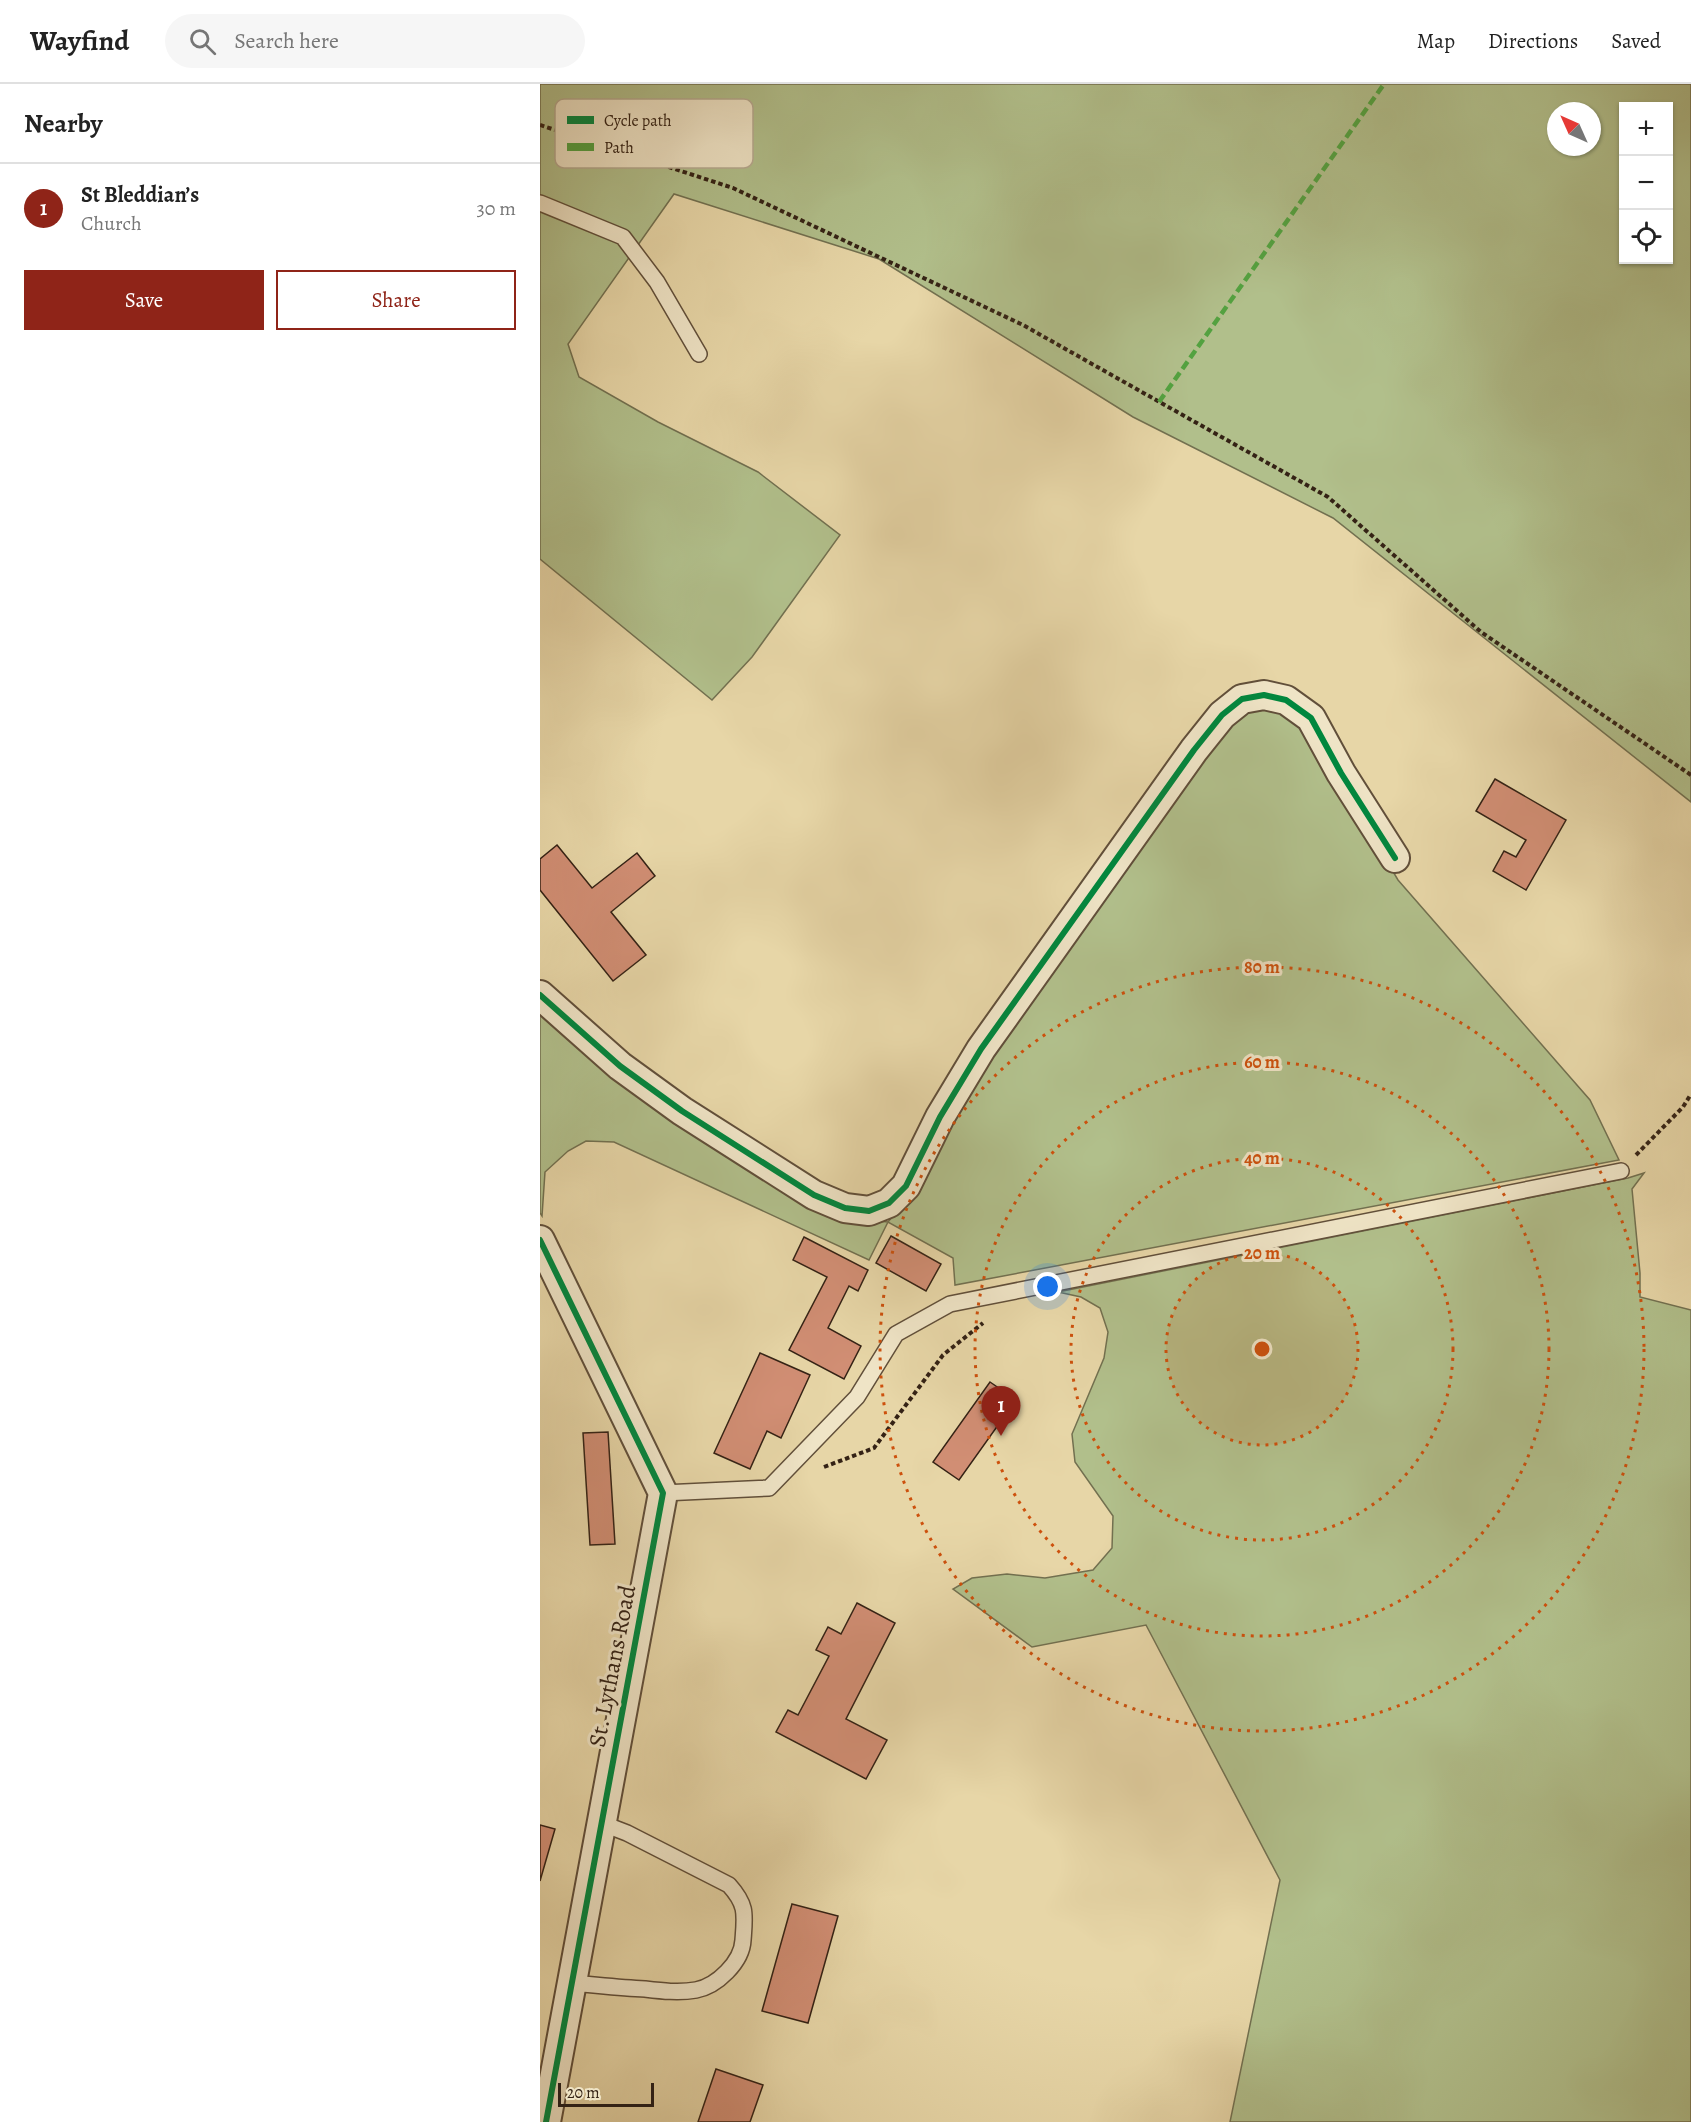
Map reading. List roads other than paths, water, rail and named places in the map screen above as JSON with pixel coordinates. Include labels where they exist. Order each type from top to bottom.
[{"type":"street","points":[[540,995],[620,1066],[682,1111],[814,1195],[845,1208],[869,1211],[889,1203],[906,1186],[940,1117],[981,1049],[1194,750],[1222,715],[1242,699],[1264,695],[1286,700],[1311,718],[1341,773],[1395,858]]},
{"type":"street","points":[[540,1240],[663,1494]]},
{"type":"street","name":"St. Lythans Road","points":[[546,2122],[663,1494]]},
{"type":"lane","points":[[540,203],[623,237],[657,282],[699,354]]},
{"type":"lane","points":[[663,1494],[769,1488],[857,1397],[896,1334],[950,1305],[1621,1171]]},
{"type":"lane","points":[[571,1983],[675,1992],[698,1990],[723,1977],[735,1964],[743,1944],[745,1911],[739,1896],[729,1885],[627,1833],[601,1823]]},
{"type":"place","name":"St Bleddian’s","points":[[1001,1436]]}]
